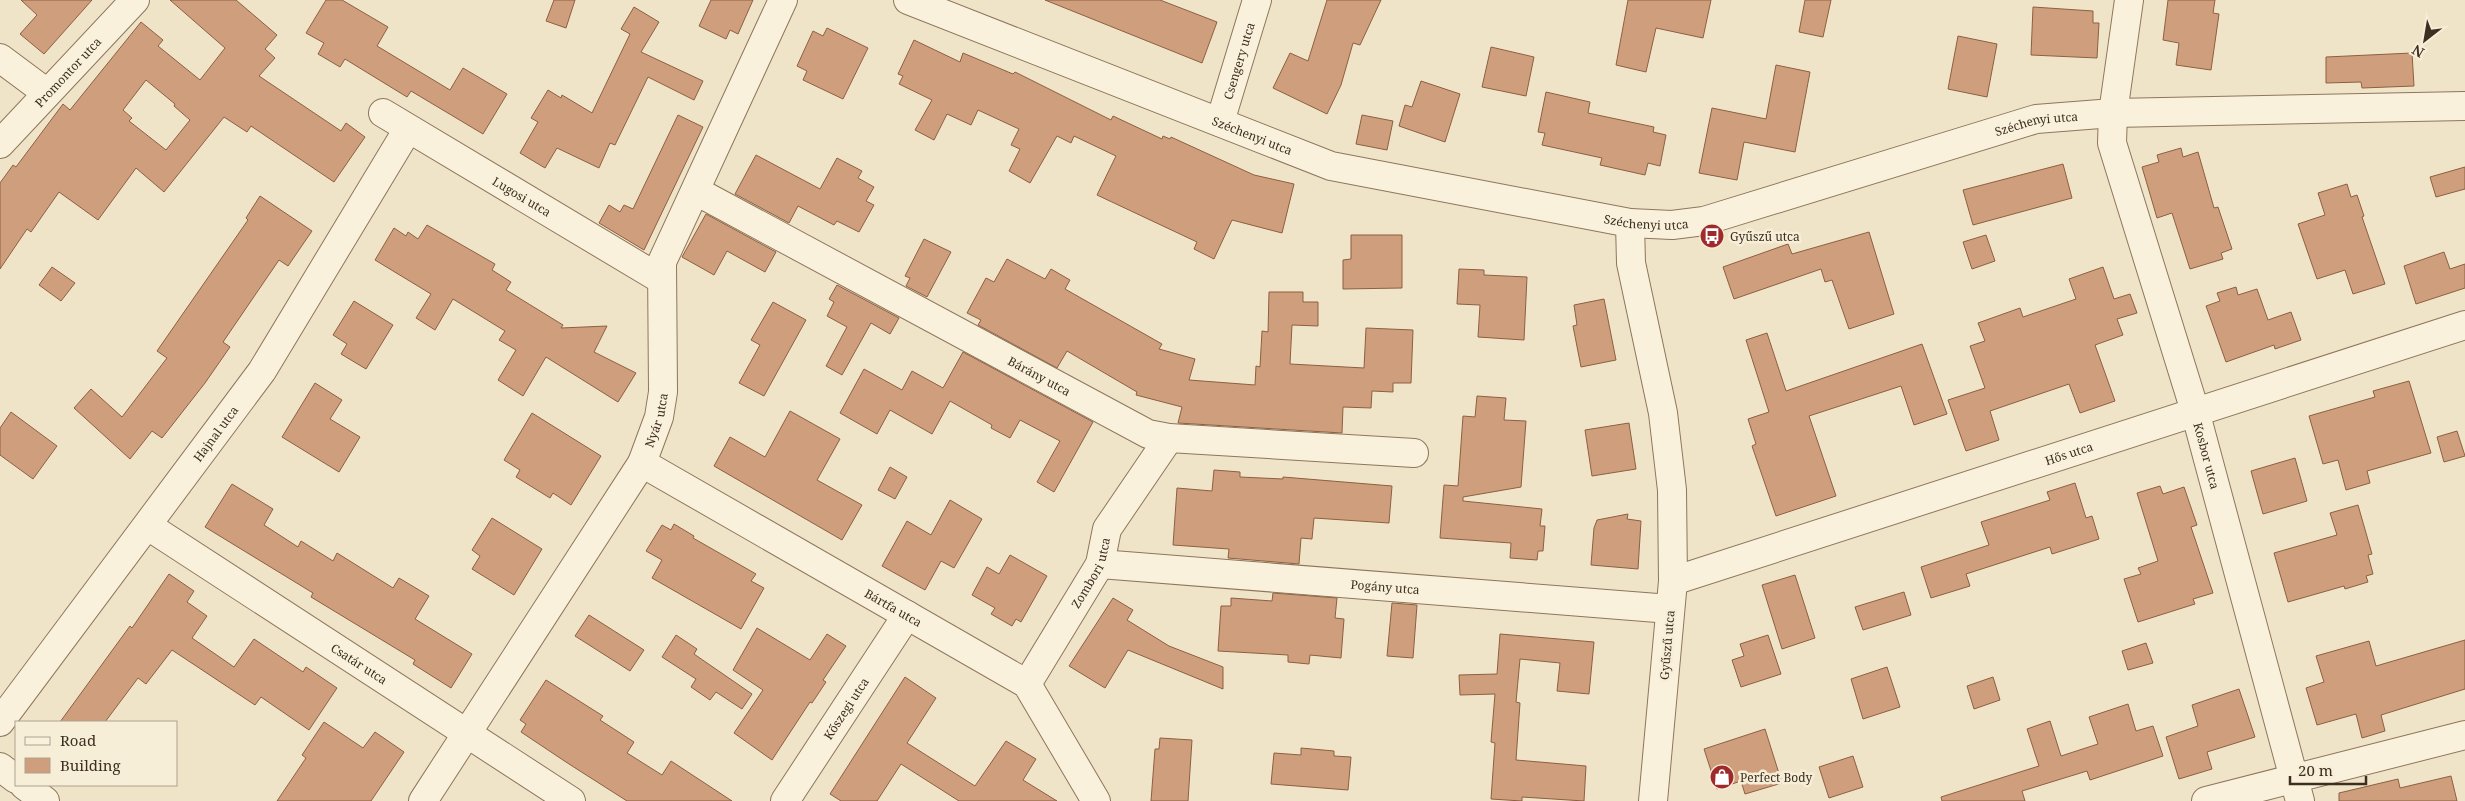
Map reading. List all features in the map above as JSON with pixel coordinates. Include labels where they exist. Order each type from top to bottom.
[{"type":"street","name":"Promontor utca","points":[[0,144],[135,0]]},
{"type":"street","name":"Nyár utca","points":[[423,801],[642,463],[659,417],[663,392],[662,262],[783,0]]},
{"type":"street","name":"Széchenyi utca","points":[[908,0],[1331,166],[1630,223],[1672,225],[1704,221],[2036,119],[2113,113],[2465,106]]},
{"type":"street","name":"Csengery utca","points":[[1220,122],[1257,0]]},
{"type":"street","name":"Kosbor utca","points":[[2129,0],[2113,113],[2112,144],[2195,411],[2298,790]]},
{"type":"street","points":[[0,58],[47,93]]},
{"type":"street","name":"Lugosi utca","points":[[383,113],[662,280]]},
{"type":"street","name":"Hajnal utca","points":[[0,722],[262,371],[408,129]]},
{"type":"street","name":"Bárány utca","points":[[696,191],[1148,434],[1169,438],[1414,453]]},
{"type":"street","name":"Gyűszű utca","points":[[1630,223],[1631,263],[1663,413],[1672,490],[1673,581],[1654,801]]},
{"type":"street","name":"Hős utca","points":[[1673,581],[2195,411],[2465,326]]},
{"type":"street","name":"Zombori utca","points":[[1027,684],[1100,564],[1108,529],[1169,438]]},
{"type":"street","name":"Bártfa utca","points":[[642,463],[1027,684],[1096,801]]},
{"type":"street","name":"Csatár utca","points":[[148,526],[571,801]]},
{"type":"street","name":"Pogány utca","points":[[1100,564],[1670,608]]},
{"type":"street","name":"Kőszegi utca","points":[[785,801],[907,615]]},
{"type":"street","points":[[2206,801],[2298,790],[2465,735]]},
{"type":"street","points":[[0,767],[15,778]]},
{"type":"street","points":[[25,786],[45,801]]},
{"type":"building","points":[[21,0],[92,0],[44,54],[20,34],[37,15]]},
{"type":"building","points":[[170,0],[236,0],[277,35],[265,49],[275,58],[259,76],[341,131],[346,123],[365,137],[334,182],[251,126],[247,132],[224,117],[164,192],[136,168],[98,220],[59,192],[31,232],[27,229],[0,269],[0,183],[13,165],[16,167],[63,104],[70,110],[141,22],[163,40],[158,46],[200,80],[225,48]],"holes":[[[146,80],[175,104],[174,106],[190,120],[166,150],[129,121],[132,118],[123,110]]]},
{"type":"building","points":[[326,0],[342,0],[388,27],[377,46],[450,90],[463,68],[507,94],[483,134],[411,91],[407,97],[345,59],[340,67],[318,54],[324,43],[306,33]]},
{"type":"building","points":[[554,0],[575,0],[566,28],[546,21]]},
{"type":"building","points":[[711,0],[753,0],[738,34],[730,30],[726,39],[699,26]]},
{"type":"building","points":[[1045,0],[1160,0],[1217,22],[1202,63]]},
{"type":"building","points":[[1327,0],[1381,0],[1360,45],[1353,43],[1341,85],[1327,114],[1273,88],[1290,53],[1308,61]]},
{"type":"building","points":[[1628,0],[1711,0],[1703,38],[1656,28],[1646,72],[1616,65]]},
{"type":"building","points":[[1805,0],[1831,0],[1823,37],[1799,32]]},
{"type":"building","points":[[2168,0],[2215,0],[2213,13],[2219,14],[2211,70],[2176,65],[2179,43],[2163,40]]},
{"type":"building","points":[[634,7],[659,22],[641,52],[703,81],[694,100],[648,77],[615,145],[610,143],[599,168],[557,148],[545,168],[520,153],[538,122],[531,118],[548,90],[561,98],[562,95],[592,113],[630,34],[621,29]]},
{"type":"building","points":[[2033,7],[2093,11],[2093,23],[2099,23],[2097,58],[2031,55]]},
{"type":"building","points":[[827,28],[868,48],[843,99],[803,80],[807,71],[797,66],[813,31],[823,36]]},
{"type":"building","points":[[1958,36],[1997,44],[1987,97],[1948,89]]},
{"type":"building","points":[[914,40],[960,62],[963,53],[1013,74],[1015,72],[1111,120],[1113,116],[1162,139],[1163,136],[1170,139],[1171,137],[1254,175],[1294,184],[1282,233],[1232,220],[1214,259],[1194,249],[1197,242],[1097,195],[1116,156],[1074,136],[1071,143],[1057,136],[1030,183],[1009,171],[1020,149],[1011,145],[1019,129],[978,110],[971,125],[947,114],[934,140],[915,130],[932,100],[899,84],[903,76],[898,74]]},
{"type":"building","points":[[1491,47],[1534,57],[1526,96],[1482,87]]},
{"type":"building","points":[[2412,53],[2414,86],[2362,88],[2361,82],[2326,83],[2326,57]]},
{"type":"building","points":[[1776,65],[1810,72],[1795,152],[1744,142],[1737,180],[1699,173],[1712,108],[1766,119]]},
{"type":"building","points":[[1421,81],[1460,94],[1445,142],[1399,126],[1405,105],[1412,107]]},
{"type":"building","points":[[1546,92],[1590,102],[1588,113],[1654,127],[1653,132],[1666,135],[1660,166],[1648,163],[1645,175],[1600,165],[1602,158],[1542,145],[1545,133],[1538,132]]},
{"type":"building","points":[[678,115],[703,127],[644,250],[599,223],[609,205],[620,212],[624,205],[633,209]]},
{"type":"building","points":[[1362,115],[1393,121],[1387,150],[1356,144]]},
{"type":"building","points":[[2181,148],[2183,157],[2198,152],[2214,208],[2218,207],[2232,249],[2221,253],[2223,259],[2190,269],[2172,213],[2157,218],[2142,167],[2159,162],[2157,155]]},
{"type":"building","points":[[756,155],[820,189],[837,158],[862,171],[858,178],[874,187],[866,201],[874,205],[859,232],[837,221],[834,225],[798,206],[789,223],[735,194]]},
{"type":"building","points":[[2063,164],[2072,198],[1973,225],[1963,190]]},
{"type":"building","points":[[2465,167],[2465,189],[2436,197],[2430,177]]},
{"type":"building","points":[[2347,184],[2351,197],[2357,195],[2364,216],[2362,217],[2385,284],[2353,294],[2345,270],[2317,279],[2298,224],[2325,215],[2318,193]]},
{"type":"building","points":[[260,196],[312,231],[288,266],[279,260],[223,342],[230,347],[205,383],[162,438],[152,431],[130,459],[74,408],[91,389],[122,417],[167,358],[157,351],[248,220],[246,218]]},
{"type":"building","points":[[706,214],[776,252],[765,272],[727,251],[714,275],[682,257]]},
{"type":"building","points":[[427,225],[495,264],[492,270],[511,282],[506,290],[563,325],[561,328],[607,326],[594,352],[636,373],[618,402],[546,357],[523,396],[498,380],[516,350],[499,340],[505,331],[453,299],[435,330],[416,318],[431,294],[375,260],[394,228],[406,236],[408,232],[418,239]]},
{"type":"building","points":[[1869,232],[1894,314],[1849,329],[1832,280],[1825,282],[1821,269],[1734,299],[1723,267],[1788,244],[1792,254]]},
{"type":"building","points":[[1351,235],[1402,235],[1402,288],[1343,289],[1343,260],[1351,259]]},
{"type":"building","points":[[1986,235],[1995,261],[1972,269],[1963,242]]},
{"type":"building","points":[[924,239],[951,252],[927,297],[906,286],[910,278],[905,276]]},
{"type":"building","points":[[2444,252],[2450,269],[2465,264],[2465,288],[2416,304],[2404,266]]},
{"type":"building","points":[[1007,259],[1045,279],[1051,269],[1070,280],[1065,289],[1162,344],[1159,349],[1195,359],[1189,380],[1255,385],[1256,366],[1260,367],[1262,331],[1268,332],[1269,292],[1303,292],[1303,302],[1318,302],[1318,326],[1292,325],[1290,364],[1364,368],[1366,328],[1413,330],[1411,383],[1393,383],[1393,392],[1372,391],[1371,408],[1343,407],[1342,433],[1178,423],[1182,407],[1136,395],[1137,392],[1067,351],[1057,368],[978,325],[981,320],[967,313],[986,278],[994,282]]},
{"type":"building","points":[[52,267],[75,283],[61,301],[39,285]]},
{"type":"building","points":[[2103,267],[2114,299],[2130,294],[2137,313],[2117,319],[2123,335],[2095,345],[2115,401],[2080,413],[2069,384],[1990,411],[1999,440],[1966,451],[1948,400],[1985,388],[1970,346],[1985,341],[1978,323],[2020,308],[2023,317],[2076,299],[2069,279]]},
{"type":"building","points":[[1459,269],[1484,270],[1484,275],[1527,277],[1524,340],[1478,337],[1480,305],[1457,304]]},
{"type":"building","points":[[837,285],[899,318],[890,334],[871,323],[842,375],[826,366],[847,327],[827,316],[834,302],[829,299]]},
{"type":"building","points":[[2236,287],[2238,295],[2257,289],[2268,320],[2291,312],[2301,340],[2275,349],[2274,345],[2226,362],[2206,306],[2220,301],[2217,293]]},
{"type":"building","points":[[1604,299],[1616,360],[1581,367],[1573,326],[1577,325],[1574,305]]},
{"type":"building","points":[[354,301],[393,325],[366,369],[341,354],[347,344],[333,335]]},
{"type":"building","points":[[773,302],[806,320],[764,396],[739,383],[760,345],[751,340]]},
{"type":"building","points":[[1767,333],[1786,391],[1922,344],[1947,414],[1914,425],[1901,386],[1809,416],[1836,496],[1776,516],[1752,446],[1756,444],[1748,419],[1769,412],[1746,340]]},
{"type":"building","points":[[963,352],[1093,422],[1054,492],[1037,482],[1060,441],[1020,420],[1010,438],[991,428],[992,425],[950,401],[932,434],[890,410],[877,434],[840,413],[864,369],[902,390],[912,371],[943,388]]},
{"type":"building","points":[[2409,381],[2431,453],[2367,471],[2370,483],[2346,490],[2338,460],[2323,464],[2309,416],[2375,397],[2373,391]]},
{"type":"building","points":[[315,383],[342,400],[330,419],[360,437],[339,472],[282,437]]},
{"type":"building","points":[[1477,396],[1506,398],[1504,420],[1526,421],[1521,487],[1463,497],[1463,501],[1542,509],[1540,526],[1545,526],[1543,551],[1538,551],[1537,560],[1510,558],[1511,543],[1440,538],[1444,485],[1458,486],[1463,416],[1475,417]]},
{"type":"building","points":[[790,411],[840,439],[817,480],[862,505],[842,540],[714,466],[730,437],[765,457]]},
{"type":"building","points":[[11,412],[57,446],[33,479],[0,455],[0,428]]},
{"type":"building","points":[[532,413],[601,456],[571,505],[553,493],[550,498],[516,477],[520,470],[504,460]]},
{"type":"building","points":[[1629,423],[1636,469],[1592,476],[1585,430]]},
{"type":"building","points":[[2457,431],[2465,456],[2444,462],[2437,437]]},
{"type":"building","points":[[2295,458],[2307,501],[2263,514],[2251,471]]},
{"type":"building","points":[[890,467],[907,477],[895,499],[878,490]]},
{"type":"building","points":[[1214,470],[1240,472],[1240,477],[1283,479],[1283,477],[1392,486],[1389,523],[1314,518],[1312,539],[1301,538],[1299,564],[1228,558],[1229,549],[1173,545],[1177,488],[1212,491]]},
{"type":"building","points":[[2075,483],[2086,518],[2092,516],[2099,539],[2052,554],[2050,547],[1966,574],[1970,586],[1931,598],[1921,567],[1989,545],[1981,522],[2050,500],[2047,492]]},
{"type":"building","points":[[232,484],[273,509],[264,525],[298,547],[301,541],[333,561],[337,553],[393,588],[399,578],[429,596],[415,619],[472,654],[451,688],[413,664],[415,660],[311,597],[313,593],[205,527]]},
{"type":"building","points":[[2160,486],[2163,494],[2184,487],[2197,525],[2191,527],[2213,593],[2193,599],[2195,604],[2138,622],[2124,579],[2141,574],[2138,568],[2158,561],[2137,493]]},
{"type":"building","points":[[950,500],[982,519],[954,568],[941,561],[925,590],[882,566],[907,521],[931,535]]},
{"type":"building","points":[[2358,505],[2372,554],[2368,555],[2373,574],[2366,576],[2368,582],[2345,589],[2344,586],[2288,602],[2274,553],[2337,535],[2330,513]]},
{"type":"building","points":[[1628,514],[1627,519],[1641,521],[1638,569],[1591,565],[1594,528],[1597,520]]},
{"type":"building","points":[[492,518],[542,549],[514,595],[472,569],[480,556],[472,550]]},
{"type":"building","points":[[674,524],[694,536],[693,538],[756,574],[751,581],[764,588],[741,629],[652,578],[662,560],[646,551],[662,525],[671,530]]},
{"type":"building","points":[[1010,555],[1047,576],[1021,622],[1016,619],[1012,626],[991,614],[995,608],[972,595],[987,567],[999,574]]},
{"type":"building","points":[[169,574],[194,591],[187,602],[207,616],[192,638],[234,667],[254,639],[303,672],[306,667],[337,688],[309,730],[261,697],[255,705],[172,650],[146,684],[138,678],[106,721],[61,721],[130,626],[132,628]]},
{"type":"building","points":[[1795,575],[1815,638],[1782,649],[1762,585]]},
{"type":"building","points":[[1904,592],[1911,615],[1863,630],[1855,607]]},
{"type":"building","points":[[1273,593],[1337,598],[1335,618],[1344,619],[1341,658],[1310,655],[1309,664],[1288,662],[1288,655],[1218,651],[1221,606],[1231,606],[1231,598],[1272,601]]},
{"type":"building","points":[[1113,598],[1133,610],[1127,620],[1169,646],[1223,667],[1223,689],[1128,650],[1105,688],[1069,666]]},
{"type":"building","points":[[1392,603],[1417,605],[1413,658],[1387,656]]},
{"type":"building","points":[[589,615],[644,650],[630,671],[575,636]]},
{"type":"building","points":[[757,628],[810,660],[827,634],[846,646],[823,680],[826,682],[812,703],[810,702],[772,760],[734,733],[763,690],[733,670]]},
{"type":"building","points":[[1500,634],[1594,642],[1589,694],[1557,691],[1560,663],[1520,659],[1516,702],[1520,703],[1516,760],[1586,766],[1584,801],[1522,797],[1522,801],[1491,799],[1495,743],[1491,742],[1495,694],[1460,695],[1459,675],[1497,674]]},
{"type":"building","points":[[676,635],[697,649],[694,654],[752,694],[742,709],[716,692],[710,700],[691,687],[696,679],[662,657]]},
{"type":"building","points":[[1768,635],[1781,674],[1741,687],[1732,660],[1744,656],[1740,644]]},
{"type":"building","points":[[2465,640],[2465,689],[2381,715],[2385,731],[2362,738],[2356,714],[2317,725],[2306,688],[2324,682],[2316,656],[2369,641],[2376,666]]},
{"type":"building","points":[[2146,643],[2153,663],[2128,670],[2122,651]]},
{"type":"building","points":[[1887,667],[1900,707],[1863,719],[1851,679]]},
{"type":"building","points":[[905,677],[936,698],[907,743],[975,786],[1006,741],[1036,759],[1023,780],[1057,801],[959,801],[901,764],[877,801],[841,801],[830,794]]},
{"type":"building","points":[[1993,677],[2000,700],[1974,709],[1967,686]]},
{"type":"building","points":[[546,680],[603,716],[600,720],[634,742],[627,753],[662,775],[671,761],[732,801],[627,801],[569,764],[521,732],[526,724],[520,720]]},
{"type":"building","points":[[2239,689],[2255,737],[2207,752],[2212,769],[2179,779],[2166,737],[2198,726],[2192,705]]},
{"type":"building","points":[[2128,704],[2136,731],[2153,726],[2163,756],[2090,780],[2087,771],[2022,791],[2025,801],[1942,801],[1941,797],[2039,766],[2027,729],[2050,721],[2061,756],[2098,744],[2089,717]]},
{"type":"building","points":[[324,722],[363,748],[375,732],[404,752],[371,801],[277,801],[306,758],[302,755]]},
{"type":"building","points":[[1765,729],[1782,783],[1745,794],[1741,781],[1717,789],[1704,749]]},
{"type":"building","points":[[1160,738],[1192,740],[1188,801],[1151,801],[1155,749],[1159,749]]},
{"type":"building","points":[[1301,748],[1334,751],[1334,756],[1351,757],[1348,790],[1271,784],[1274,753],[1301,755]]},
{"type":"building","points":[[1853,756],[1863,787],[1829,798],[1819,767]]},
{"type":"building","points":[[2451,776],[2457,801],[2339,801],[2339,793],[2398,779],[2400,788]]},
{"type":"place","name":"Gyűszű utca","points":[[1712,236]]},
{"type":"place","name":"Perfect Body","points":[[1722,777]]}]
